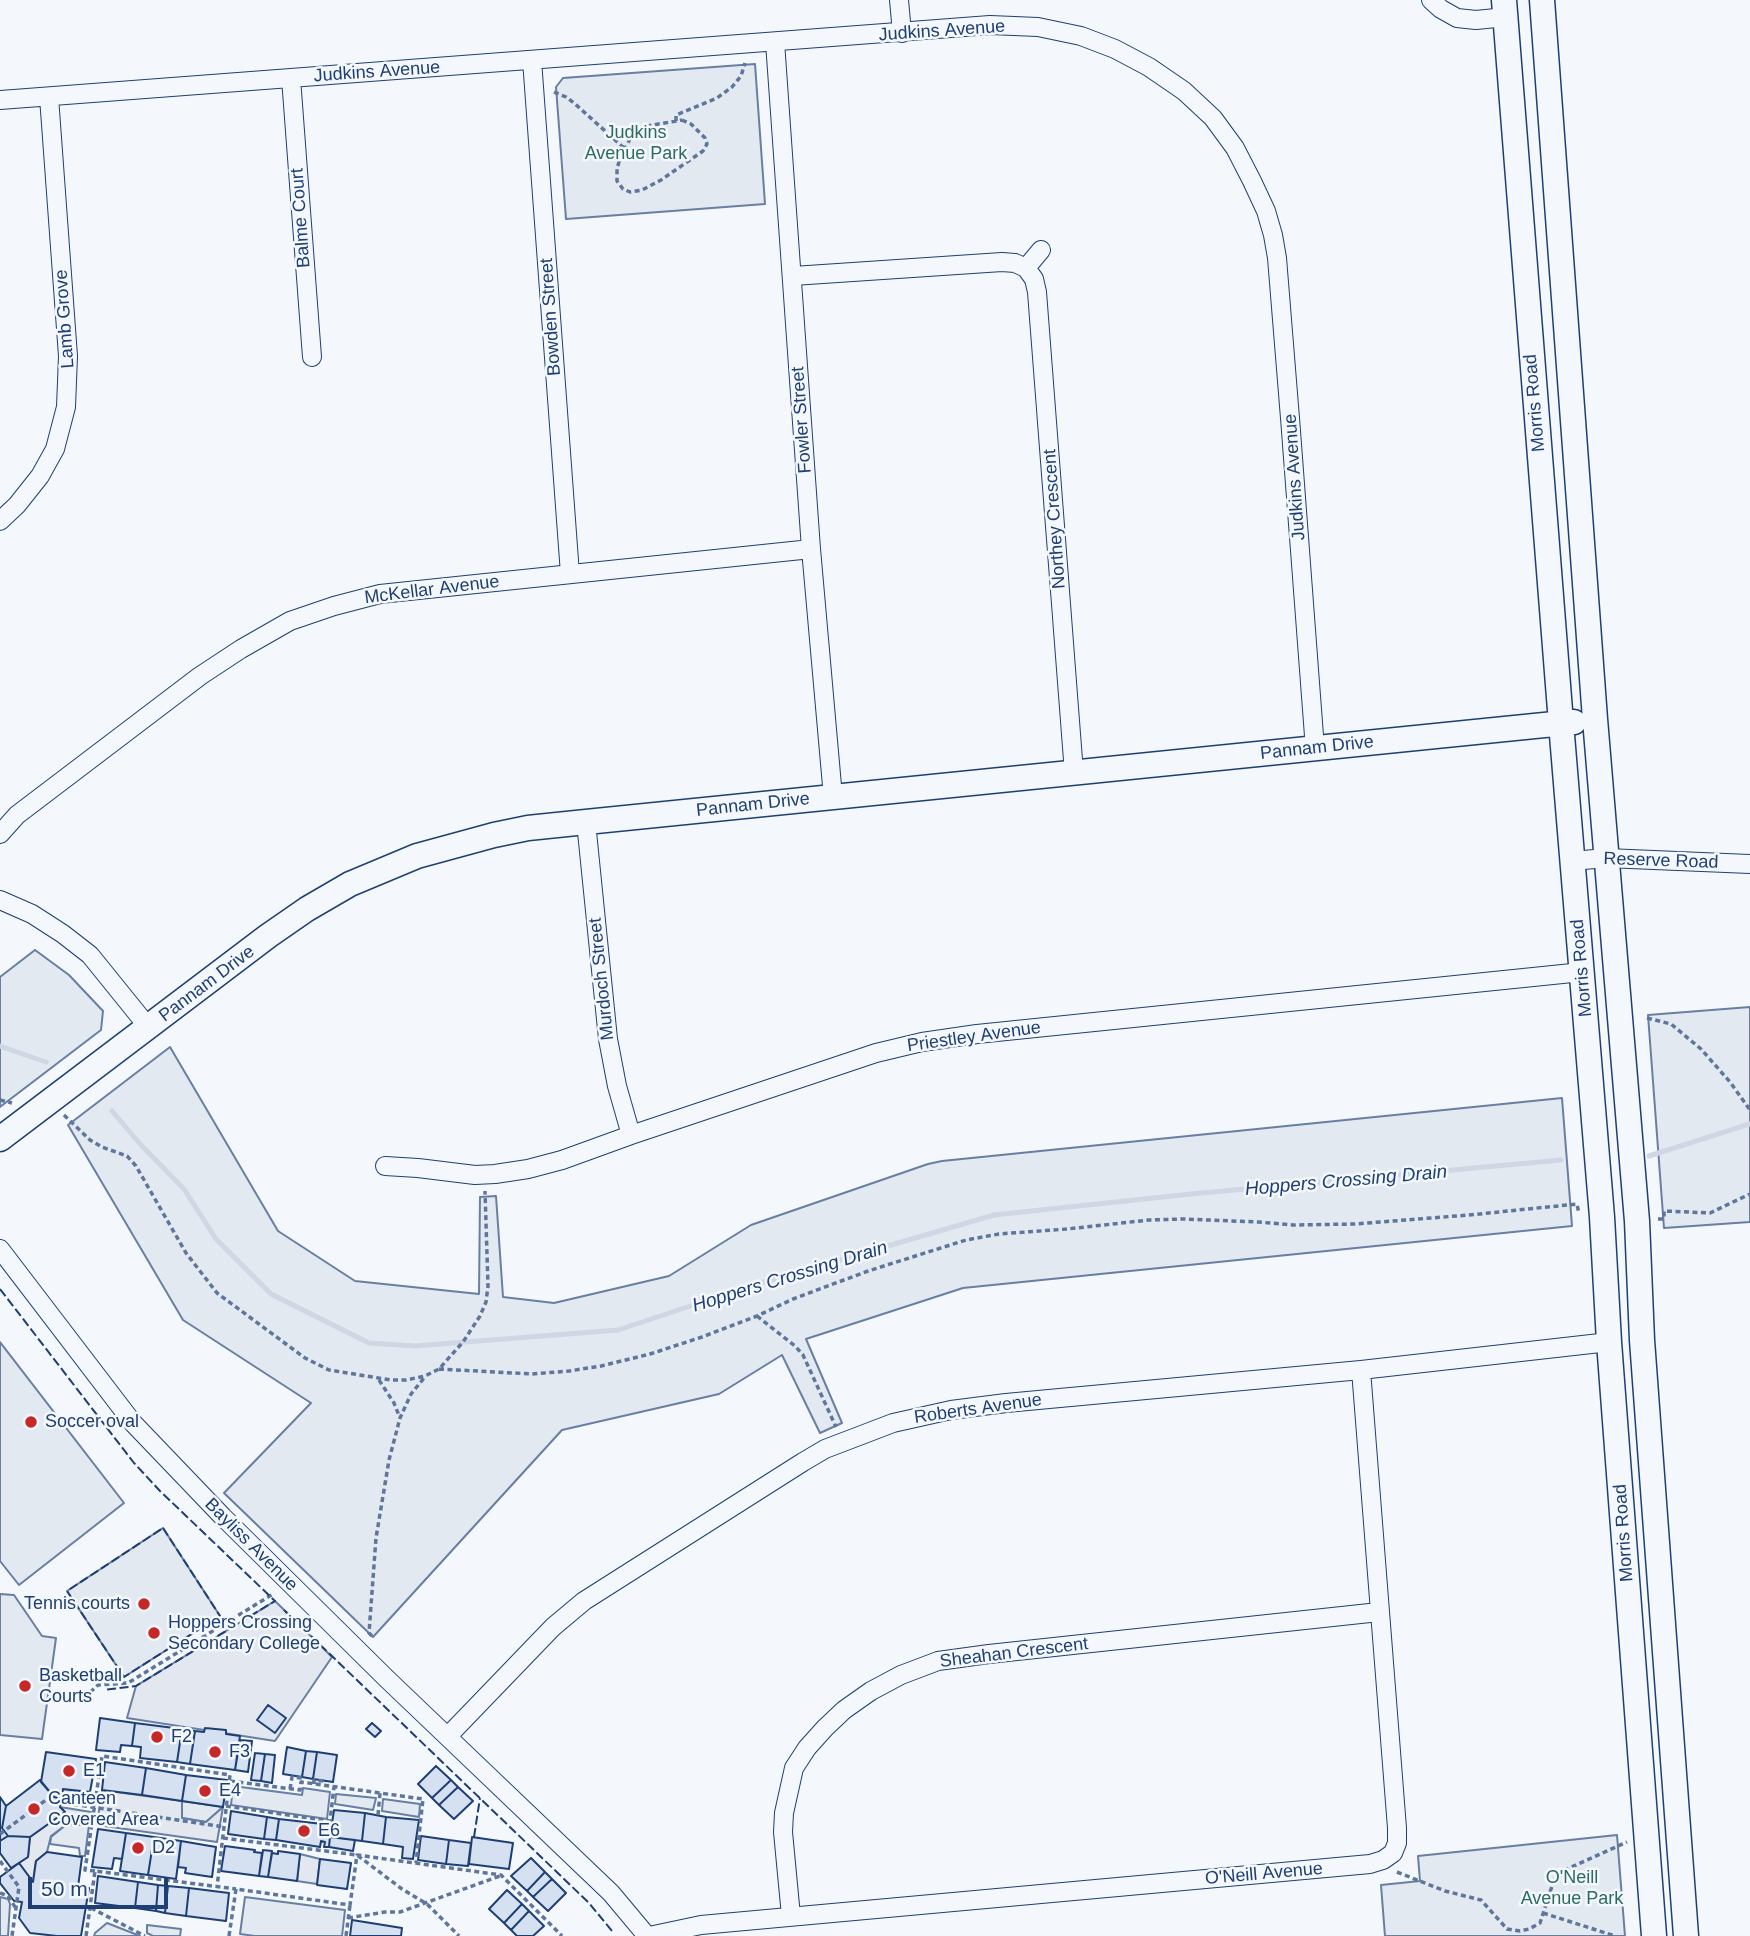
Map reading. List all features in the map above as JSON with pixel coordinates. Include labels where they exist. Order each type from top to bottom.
[{"type":"street","points":[[899,0],[902,33]]},
{"type":"street","points":[[1431,0],[1457,18],[1476,20],[1505,8]]},
{"type":"street","name":"Morris Road","points":[[1542,0],[1595,719],[1637,1221],[1642,1340],[1686,1936]]},
{"type":"street","name":"Morris Road","points":[[1505,8],[1560,723],[1602,1217],[1654,1936]]},
{"type":"street","name":"Judkins Avenue","points":[[0,100],[990,25],[1038,27],[1082,36],[1115,49],[1149,67],[1184,91],[1213,118],[1235,148],[1265,211],[1273,235],[1277,258],[1315,749]]},
{"type":"street","name":"Fowler Street","points":[[775,42],[811,549],[833,797]]},
{"type":"street","name":"Bowden Street","points":[[532,60],[570,574]]},
{"type":"street","name":"Balme Court","points":[[291,78],[312,357]]},
{"type":"street","name":"Lamb Grove","points":[[0,522],[40,476],[55,449],[66,407],[68,356],[49,97]]},
{"type":"street","points":[[793,276],[1002,262],[1015,262],[1026,268],[1041,250]]},
{"type":"street","name":"Northey Crescent","points":[[1026,268],[1034,279],[1037,292],[1074,773]]},
{"type":"street","name":"McKellar Avenue","points":[[0,834],[17,815],[200,676],[290,621],[380,594],[811,549]]},
{"type":"street","name":"Pannam Drive","points":[[0,1139],[307,909],[350,884],[417,856],[494,835],[528,828],[1595,719]]},
{"type":"street","name":"Murdoch Street","points":[[586,822],[608,1039],[617,1086],[631,1135]]},
{"type":"street","name":"Reserve Road","points":[[1572,862],[1606,858],[1750,864]]},
{"type":"street","points":[[0,900],[32,914],[90,955],[149,1027]]},
{"type":"street","name":"Priestley Avenue","points":[[384,1166],[474,1175],[528,1169],[562,1160],[876,1053],[922,1042],[977,1034],[1582,972]]},
{"type":"street","name":"Bayliss Avenue","points":[[0,1249],[133,1423],[223,1517],[387,1679],[611,1893],[648,1936]]},
{"type":"street","points":[[1609,1342],[1642,1340]]},
{"type":"street","name":"Roberts Avenue","points":[[448,1736],[553,1627],[584,1601],[803,1462],[825,1449],[863,1433],[951,1410],[1361,1370],[1609,1342]]},
{"type":"street","points":[[1361,1370],[1397,1828],[1397,1843],[1393,1853],[1377,1862]]},
{"type":"street","name":"Sheahan Crescent","points":[[791,1916],[783,1832],[784,1812],[794,1768],[807,1748],[844,1710],[891,1680],[938,1661],[976,1655],[1379,1612]]},
{"type":"street","name":"O'Neill Avenue","points":[[648,1936],[701,1925],[1377,1862]]},
{"type":"path","points":[[676,121],[676,115],[717,98],[732,88],[741,76],[745,63]]},
{"type":"path","points":[[554,92],[574,103],[624,148]]},
{"type":"path","points":[[676,121],[691,124],[705,138],[705,148],[652,185],[636,192],[626,191],[620,185],[617,169],[624,148],[638,130],[676,121]]},
{"type":"path","points":[[1647,1017],[1671,1024],[1702,1049],[1750,1110]]},
{"type":"path","points":[[0,1100],[43,1107],[65,1116],[90,1140],[127,1156],[186,1253],[218,1293],[305,1359],[329,1370],[379,1379],[406,1380],[425,1376],[439,1369],[463,1342],[486,1302],[486,1191]]},
{"type":"path","points":[[1637,1221],[1664,1219],[1664,1211],[1710,1213],[1750,1194]]},
{"type":"path","points":[[439,1369],[532,1374],[601,1366],[676,1346],[868,1271],[966,1240],[999,1234],[1172,1219],[1293,1225],[1355,1224],[1577,1203],[1579,1218],[1602,1217]]},
{"type":"path","points":[[757,1316],[803,1355],[837,1427]]},
{"type":"path","points":[[369,1633],[376,1538],[388,1460],[400,1418],[411,1394],[425,1376]]},
{"type":"path","points":[[379,1379],[400,1418]]},
{"type":"path","points":[[84,1698],[98,1685],[128,1683],[273,1594]]},
{"type":"path","points":[[217,1887],[230,1775],[102,1756],[85,1870],[350,1905]]},
{"type":"path","points":[[290,1788],[292,1777],[302,1777]]},
{"type":"path","points":[[314,1784],[314,1780],[324,1781]]},
{"type":"path","points":[[230,1781],[300,1790],[301,1782],[423,1799],[416,1864]]},
{"type":"path","points":[[226,1807],[330,1821],[334,1787]]},
{"type":"path","points":[[378,1815],[380,1793]]},
{"type":"path","points":[[0,1834],[46,1800],[224,1827]]},
{"type":"path","points":[[1377,1862],[1406,1877],[1481,1900],[1507,1929],[1520,1931],[1540,1923],[1552,1886],[1565,1870],[1646,1835]]},
{"type":"path","points":[[223,1838],[501,1875],[562,1936]]},
{"type":"path","points":[[356,1855],[427,1904],[459,1936]]},
{"type":"path","points":[[346,1936],[356,1855]]},
{"type":"path","points":[[0,1861],[19,1887],[12,1936]]},
{"type":"path","points":[[86,1936],[95,1871]]},
{"type":"path","points":[[348,1918],[400,1912],[501,1875]]},
{"type":"path","points":[[229,1936],[236,1889]]},
{"type":"path","points":[[0,1892],[8,1896],[16,1909]]},
{"type":"path","points":[[90,1908],[145,1936]]},
{"type":"path","points":[[1544,1913],[1615,1936]]},
{"type":"green space","name":"Judkins Avenue Park","points":[[755,64],[765,204],[566,219],[556,87],[563,78]]},
{"type":"green space","points":[[35,950],[69,975],[103,1011],[101,1030],[0,1107],[0,977]]},
{"type":"green space","points":[[1750,1007],[1750,1222],[1664,1228],[1648,1015]]},
{"type":"green space","points":[[170,1047],[278,1231],[355,1281],[479,1294],[480,1197],[496,1196],[503,1297],[554,1303],[669,1276],[751,1225],[942,1161],[1562,1098],[1572,1226],[963,1288],[806,1339],[842,1423],[820,1433],[782,1355],[719,1394],[562,1430],[373,1637],[224,1493],[311,1403],[183,1320],[68,1125]]},
{"type":"green space","name":"Soccer oval","points":[[0,1342],[124,1503],[19,1585],[0,1561]]},
{"type":"green space","name":"Tennis courts","points":[[163,1528],[220,1616],[124,1677],[67,1591]]},
{"type":"green space","name":"Basketball Courts","points":[[0,1594],[14,1595],[42,1636],[56,1638],[42,1739],[0,1735]]},
{"type":"green space","points":[[233,1786],[302,1795],[303,1788],[330,1792],[327,1819],[231,1805]]},
{"type":"green space","points":[[336,1794],[376,1798],[373,1810],[335,1804]]},
{"type":"green space","points":[[383,1799],[420,1804],[419,1817],[382,1811]]},
{"type":"green space","points":[[182,1801],[223,1807],[206,1822],[182,1818]]},
{"type":"green space","points":[[67,1824],[89,1825],[85,1856],[80,1856],[79,1848],[50,1844],[51,1837]]},
{"type":"green space","name":"O'Neill Avenue Park","points":[[1617,1835],[1625,1936],[1385,1936],[1381,1885],[1420,1881],[1418,1856]]},
{"type":"green space","points":[[0,1897],[8,1899],[10,1904],[8,1936],[0,1936]]},
{"type":"green space","points":[[245,1897],[345,1910],[342,1936],[240,1934]]},
{"type":"green space","points":[[107,1923],[140,1936],[94,1936]]},
{"type":"green space","points":[[147,1925],[181,1929],[180,1936],[153,1936],[147,1933]]},
{"type":"shaded area","points":[[275,1601],[332,1657],[275,1741],[127,1718],[136,1686]]},
{"type":"shaded area","points":[[102,1790],[182,1801],[182,1818],[206,1822],[223,1807],[217,1842],[97,1825]]},
{"type":"shaded area","points":[[60,1807],[91,1812],[89,1825],[67,1824],[51,1836],[47,1852],[36,1861],[33,1882],[19,1863],[28,1857],[30,1837],[65,1812]]},
{"type":"shaded area","points":[[300,1854],[320,1859],[317,1884],[297,1881]]},
{"type":"building","points":[[268,1705],[286,1718],[275,1733],[257,1720]]},
{"type":"building","points":[[100,1718],[135,1723],[132,1746],[121,1745],[120,1752],[96,1750]]},
{"type":"building","name":"F2","points":[[135,1723],[182,1729],[177,1762],[140,1758],[141,1747],[132,1746]]},
{"type":"building","points":[[372,1723],[381,1731],[375,1737],[366,1729]]},
{"type":"building","name":"F3","points":[[205,1728],[226,1730],[226,1734],[240,1736],[235,1770],[190,1764],[195,1731],[204,1732]]},
{"type":"building","points":[[182,1729],[195,1731],[190,1764],[177,1762]]},
{"type":"building","points":[[240,1740],[252,1741],[248,1772],[235,1770]]},
{"type":"building","points":[[287,1747],[306,1751],[302,1777],[283,1774]]},
{"type":"building","points":[[306,1751],[317,1752],[313,1779],[302,1777]]},
{"type":"building","name":"E1","points":[[46,1752],[96,1759],[90,1792],[63,1789],[62,1799],[54,1797],[41,1782]]},
{"type":"building","points":[[317,1752],[337,1755],[333,1782],[313,1779]]},
{"type":"building","points":[[255,1753],[265,1754],[261,1781],[251,1780]]},
{"type":"building","points":[[265,1754],[275,1755],[272,1783],[261,1781]]},
{"type":"building","points":[[105,1762],[146,1768],[142,1795],[102,1790]]},
{"type":"building","points":[[436,1766],[451,1780],[432,1798],[418,1784]]},
{"type":"building","points":[[146,1768],[186,1775],[182,1801],[142,1795]]},
{"type":"building","name":"E4","points":[[186,1775],[227,1780],[223,1807],[182,1801]]},
{"type":"building","name":"Canteen Covered Area","points":[[40,1780],[54,1797],[62,1799],[60,1807],[65,1812],[30,1837],[8,1836],[2,1828],[6,1806]]},
{"type":"building","points":[[451,1780],[458,1787],[439,1805],[432,1798]]},
{"type":"building","points":[[458,1787],[473,1801],[454,1819],[439,1805]]},
{"type":"building","points":[[63,1789],[77,1791],[76,1801],[62,1799]]},
{"type":"building","points":[[77,1791],[90,1792],[89,1803],[76,1801]]},
{"type":"building","points":[[0,1797],[6,1806],[2,1828],[8,1836],[0,1841]]},
{"type":"building","points":[[334,1810],[365,1813],[362,1841],[330,1837]]},
{"type":"building","points":[[231,1811],[267,1817],[264,1839],[228,1834]]},
{"type":"building","points":[[365,1813],[386,1817],[383,1844],[362,1841]]},
{"type":"building","points":[[267,1817],[279,1819],[276,1840],[264,1839]]},
{"type":"building","points":[[386,1817],[419,1820],[413,1859],[402,1858],[403,1847],[383,1844]]},
{"type":"building","name":"E6","points":[[279,1819],[331,1825],[329,1847],[324,1847],[325,1842],[321,1841],[320,1847],[276,1840]]},
{"type":"building","points":[[98,1829],[126,1833],[122,1859],[114,1858],[112,1869],[92,1867]]},
{"type":"building","name":"D2","points":[[126,1833],[154,1837],[148,1875],[120,1871]]},
{"type":"building","points":[[8,1836],[30,1837],[28,1857],[11,1868],[0,1853],[0,1841]]},
{"type":"building","points":[[421,1836],[449,1840],[446,1864],[418,1860]]},
{"type":"building","points":[[154,1837],[181,1841],[176,1879],[148,1875]]},
{"type":"building","points":[[330,1837],[355,1840],[353,1851],[329,1847]]},
{"type":"building","points":[[472,1837],[513,1843],[509,1869],[469,1864]]},
{"type":"building","points":[[449,1840],[471,1843],[468,1866],[446,1864]]},
{"type":"building","points":[[181,1841],[216,1847],[212,1877],[185,1873],[186,1868],[178,1867]]},
{"type":"building","points":[[225,1846],[262,1853],[259,1876],[221,1871]]},
{"type":"building","points":[[263,1850],[272,1851],[268,1877],[259,1876]]},
{"type":"building","points":[[278,1851],[300,1854],[297,1881],[268,1877],[272,1853],[278,1854]]},
{"type":"building","points":[[47,1852],[82,1857],[78,1887],[89,1888],[81,1936],[30,1933],[19,1918],[22,1902],[14,1901],[0,1883],[0,1877],[19,1863],[33,1882],[36,1861]]},
{"type":"building","points":[[531,1858],[545,1872],[527,1891],[511,1876]]},
{"type":"building","points":[[320,1859],[351,1863],[347,1889],[317,1885]]},
{"type":"building","points":[[545,1872],[552,1879],[533,1897],[527,1891]]},
{"type":"building","points":[[98,1876],[138,1882],[135,1908],[95,1903]]},
{"type":"building","points":[[552,1879],[566,1893],[548,1911],[533,1897]]},
{"type":"building","points":[[138,1882],[158,1885],[156,1911],[135,1908]]},
{"type":"building","points":[[158,1885],[168,1886],[165,1913],[156,1911]]},
{"type":"building","points":[[168,1886],[189,1888],[186,1916],[165,1913]]},
{"type":"building","points":[[189,1888],[229,1893],[226,1921],[186,1916]]},
{"type":"building","points":[[507,1890],[522,1904],[504,1923],[489,1909]]},
{"type":"building","points":[[522,1904],[529,1911],[511,1930],[504,1923]]},
{"type":"building","points":[[529,1911],[544,1926],[533,1936],[517,1936],[511,1930]]},
{"type":"building","points":[[352,1920],[402,1928],[401,1936],[350,1936]]},
{"type":"waterway","name":"Hoppers Crossing Drain","points":[[0,1046],[46,1062]]},
{"type":"waterway","name":"Hoppers Crossing Drain","points":[[112,1111],[184,1189],[216,1239],[271,1294],[369,1343],[415,1346],[618,1330],[751,1286],[994,1215],[1561,1160]]},
{"type":"waterway","name":"Hoppers Crossing Drain","points":[[1649,1156],[1750,1124]]},
{"type":"fence","points":[[0,1289],[134,1463],[275,1601],[136,1686],[104,1690]]},
{"type":"fence","points":[[163,1528],[220,1616],[124,1677],[67,1591],[163,1528]]},
{"type":"fence","points":[[284,1610],[589,1903],[612,1931]]},
{"type":"fence","points":[[474,1837],[480,1798]]},
{"type":"place","name":"Soccer oval","points":[[31,1422]]},
{"type":"place","name":"Tennis courts","points":[[144,1604]]},
{"type":"place","name":"Hoppers Crossing Secondary College","points":[[154,1633]]},
{"type":"place","name":"Basketball Courts","points":[[25,1686]]},
{"type":"place","name":"F2","points":[[157,1737]]},
{"type":"place","name":"F3","points":[[215,1752]]},
{"type":"place","name":"E1","points":[[69,1771]]},
{"type":"place","name":"E4","points":[[205,1791]]},
{"type":"place","name":"Canteen Covered Area","points":[[34,1809]]},
{"type":"place","name":"E6","points":[[304,1831]]},
{"type":"place","name":"D2","points":[[138,1848]]}]
